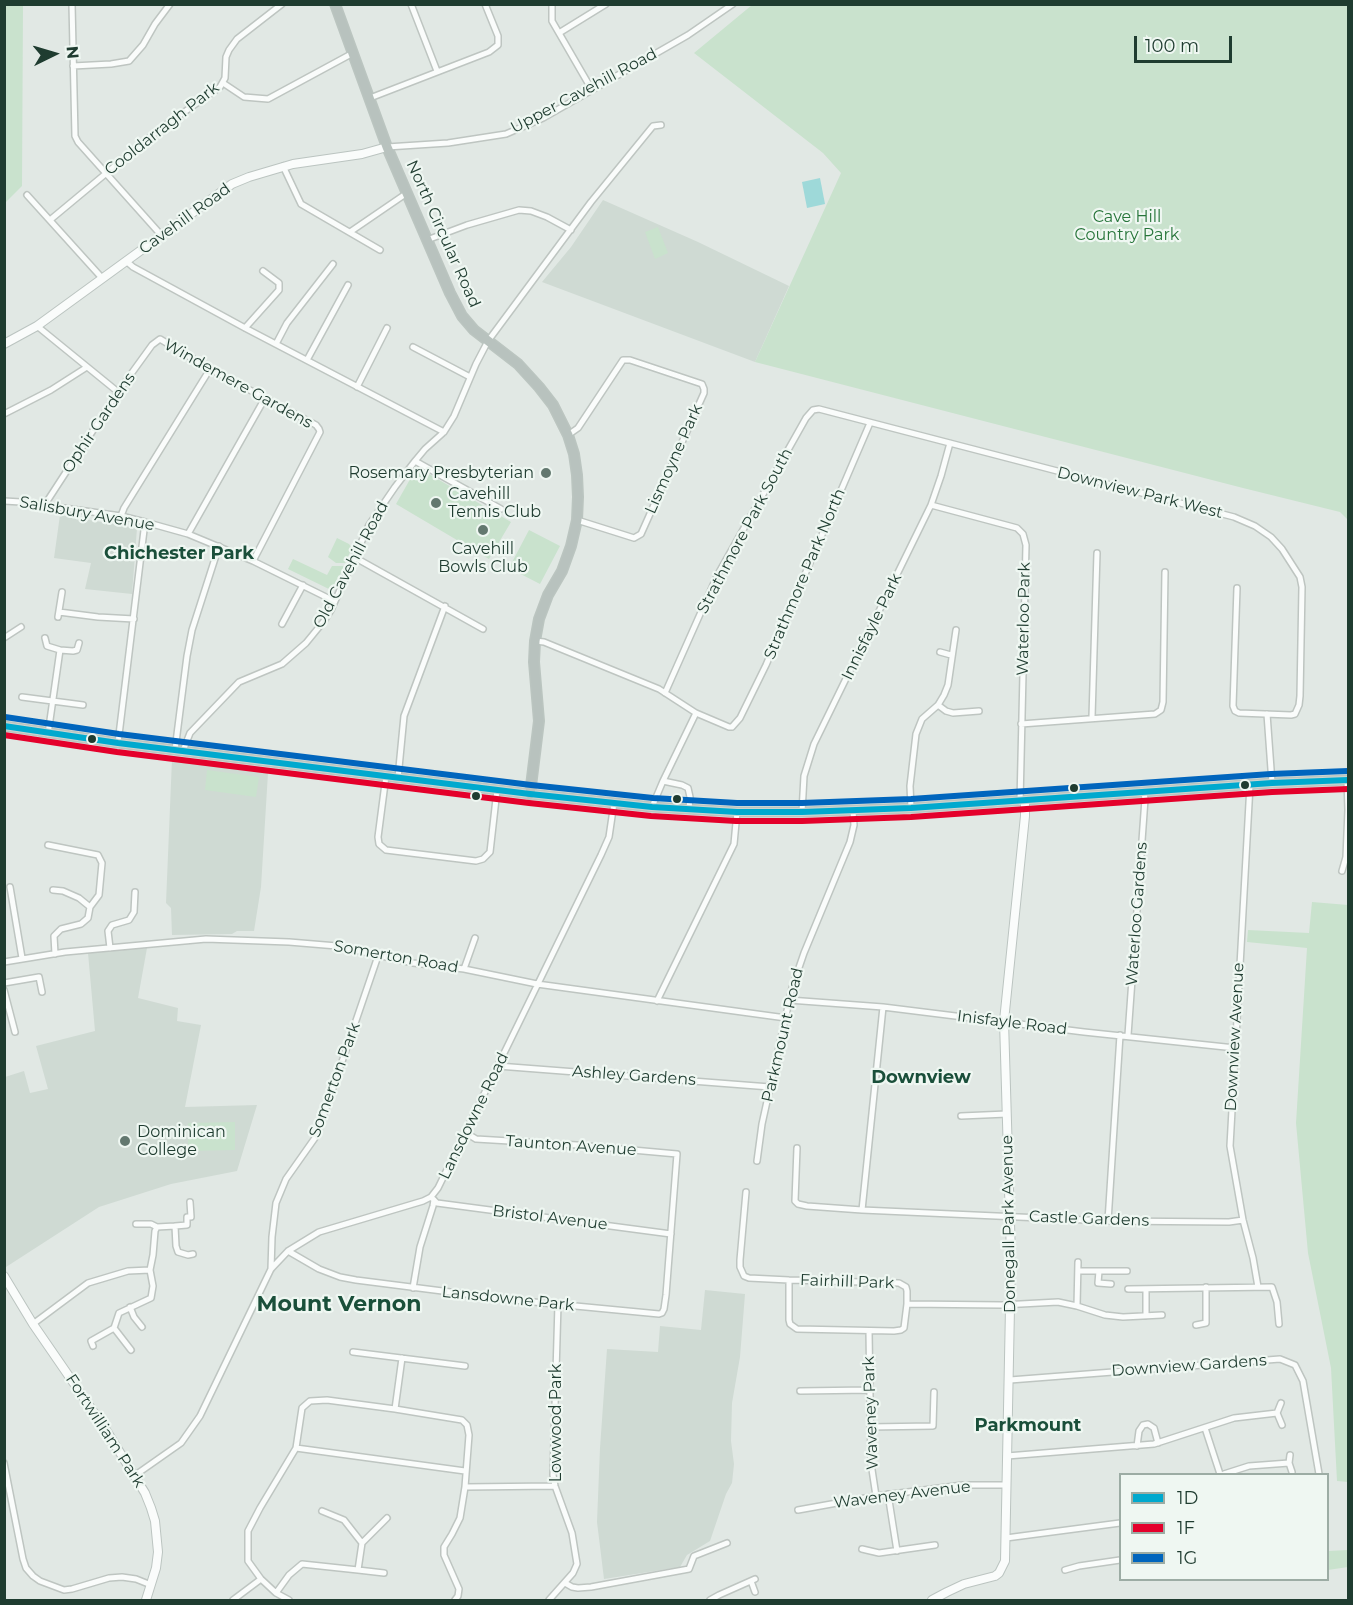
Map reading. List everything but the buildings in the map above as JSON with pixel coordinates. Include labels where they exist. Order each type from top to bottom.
[{"type":"highway","name":"North Circular Road","points":[[335,4],[387,147],[462,316],[474,330],[518,364],[539,387],[553,405],[568,435],[574,454],[578,497],[577,520],[572,546],[562,571],[548,595],[539,619],[535,641],[534,662],[539,721],[530,794]]},
{"type":"main road","points":[[4,726],[179,751],[530,794],[652,807],[737,812],[911,808],[1272,783],[1348,780]]},
{"type":"street","points":[[72,4],[75,136],[162,236]]},
{"type":"street","points":[[73,66],[129,61],[143,45],[170,4]]},
{"type":"street","name":"Cooldarragh Park","points":[[50,220],[156,131],[220,87],[225,78],[226,57],[233,44],[282,4]]},
{"type":"street","points":[[411,4],[437,71]]},
{"type":"street","points":[[370,98],[489,52],[498,45],[498,36],[485,4]]},
{"type":"street","points":[[552,4],[552,21],[592,90]]},
{"type":"street","points":[[559,33],[606,4]]},
{"type":"street","name":"Upper Cavehill Road","points":[[387,147],[448,143],[506,134],[543,118],[688,35],[734,4]]},
{"type":"street","points":[[223,83],[244,97],[268,99],[353,53]]},
{"type":"street","name":"Old Cavehill Road","points":[[179,751],[190,733],[239,682],[282,663],[296,653],[324,621],[369,525],[394,487],[425,449],[444,432],[454,416],[488,341],[653,126],[661,125]]},
{"type":"street","name":"Cavehill Road","points":[[4,344],[37,326],[232,184],[283,166],[362,154],[387,147]]},
{"type":"street","points":[[283,166],[302,204],[380,250]]},
{"type":"street","points":[[350,232],[407,193]]},
{"type":"street","points":[[27,195],[102,278]]},
{"type":"street","points":[[427,240],[467,225],[519,210],[531,211],[547,217],[571,230]]},
{"type":"street","points":[[126,261],[245,328],[444,432]]},
{"type":"street","points":[[276,344],[287,323],[333,264]]},
{"type":"street","points":[[245,328],[279,290],[279,283],[263,271]]},
{"type":"street","points":[[307,360],[348,285]]},
{"type":"street","points":[[37,326],[118,392]]},
{"type":"street","points":[[357,387],[387,328]]},
{"type":"street","name":"Windemere Gardens","points":[[156,341],[160,339],[210,369],[316,425],[319,429],[320,432],[254,561]]},
{"type":"street","name":"Ophir Gardens","points":[[44,506],[118,392],[156,341]]},
{"type":"street","points":[[414,347],[470,377]]},
{"type":"street","name":"Lismoyne Park","points":[[568,435],[578,428],[623,360],[630,360],[702,384],[704,389],[641,534],[634,538],[577,520]]},
{"type":"street","points":[[4,414],[51,390],[87,367]]},
{"type":"street","points":[[121,516],[210,369]]},
{"type":"street","points":[[188,534],[265,398]]},
{"type":"street","name":"Downview Park West","points":[[819,409],[1234,517],[1255,526],[1271,537],[1282,549],[1296,568],[1302,587],[1299,705],[1295,714],[1267,714]]},
{"type":"street","name":"Strathmore Park South","points":[[665,693],[717,576],[806,418],[813,410],[819,409]]},
{"type":"street","name":"Strathmore Park North","points":[[696,713],[729,727],[736,724],[766,665],[870,423]]},
{"type":"street","name":"Innisfayle Park","points":[[802,812],[804,776],[814,744],[931,505],[950,443]]},
{"type":"street","points":[[415,461],[501,509]]},
{"type":"street","name":"Salisbury Avenue","points":[[4,501],[121,516],[188,534],[254,561],[334,601]]},
{"type":"street","name":"Waterloo Park","points":[[931,505],[1017,528],[1023,534],[1026,545],[1021,724],[1022,801]]},
{"type":"street","points":[[118,743],[145,522]]},
{"type":"street","points":[[179,751],[187,656],[192,630],[219,546]]},
{"type":"street","points":[[1092,717],[1097,553]]},
{"type":"street","points":[[354,557],[483,628]]},
{"type":"street","points":[[1021,724],[1155,714],[1161,710],[1165,572]]},
{"type":"street","points":[[282,624],[303,585]]},
{"type":"street","points":[[1237,588],[1233,706],[1239,713],[1267,714],[1272,783]]},
{"type":"street","points":[[62,592],[58,615],[134,619]]},
{"type":"street","points":[[398,778],[404,716],[445,606]]},
{"type":"street","points":[[4,638],[21,627]]},
{"type":"street","points":[[911,808],[910,786],[916,734],[922,719],[938,705],[948,685],[956,630]]},
{"type":"street","points":[[45,638],[47,646],[60,650],[77,650],[79,643]]},
{"type":"street","points":[[535,641],[544,642],[659,689],[696,713],[652,807]]},
{"type":"street","points":[[48,734],[60,650]]},
{"type":"street","points":[[940,652],[951,655]]},
{"type":"street","points":[[22,697],[83,705]]},
{"type":"street","points":[[969,704],[969,711]]},
{"type":"street","points":[[938,705],[953,713],[979,711]]},
{"type":"street","points":[[386,776],[378,837],[380,844],[386,850],[483,860],[490,852],[497,790]]},
{"type":"street","points":[[1342,871],[1346,857],[1348,780]]},
{"type":"street","points":[[663,781],[688,788],[689,809]]},
{"type":"street","name":"Downview Avenue","points":[[1250,785],[1230,1146],[1258,1287]]},
{"type":"street","name":"Waterloo Gardens","points":[[1128,1035],[1144,792]]},
{"type":"street","name":"Donegall Park Avenue","points":[[932,1600],[956,1587],[999,1573],[1005,1561],[1011,1304],[1004,1021],[1025,820],[1022,801]]},
{"type":"street","name":"Lansdowne Road","points":[[134,1476],[182,1443],[200,1416],[271,1269],[288,1251],[319,1232],[432,1198],[466,1133],[609,837],[614,803]]},
{"type":"street","name":"Parkmount Road","points":[[758,1161],[770,1087],[796,971],[853,834],[853,811]]},
{"type":"street","points":[[657,1001],[734,844],[737,812]]},
{"type":"street","points":[[48,845],[98,855],[102,863],[99,895],[90,907],[88,918],[81,924],[60,929],[54,936],[55,954]]},
{"type":"street","points":[[10,886],[22,958]]},
{"type":"street","points":[[54,890],[72,895],[90,907]]},
{"type":"street","points":[[110,948],[108,931],[112,925],[129,920],[134,912],[135,892]]},
{"type":"street","points":[[464,969],[475,938]]},
{"type":"street","name":"Somerton Road","points":[[4,962],[55,954],[206,939],[289,942],[337,946],[413,963],[464,969],[537,984],[786,1018]]},
{"type":"street","name":"Somerton Park","points":[[271,1269],[276,1203],[286,1179],[317,1135],[378,956]]},
{"type":"street","points":[[4,983],[39,977],[42,992]]},
{"type":"street","points":[[4,990],[15,1032]]},
{"type":"street","name":"Inisfayle Road","points":[[789,1000],[883,1007],[1235,1048]]},
{"type":"street","points":[[862,1210],[883,1007]]},
{"type":"street","points":[[1108,1221],[1120,1035]]},
{"type":"street","name":"Ashley Gardens","points":[[498,1066],[770,1087]]},
{"type":"street","points":[[961,1116],[1007,1114]]},
{"type":"street","name":"Taunton Avenue","points":[[466,1133],[476,1139],[677,1154],[671,1234]]},
{"type":"street","name":"Castle Gardens","points":[[797,1148],[795,1201],[807,1206],[1108,1221],[1229,1222],[1244,1220]]},
{"type":"street","name":"Fairhill Park","points":[[746,1192],[740,1260],[742,1272],[749,1278],[899,1283],[907,1290],[908,1304],[1058,1302],[1105,1316],[1162,1315]]},
{"type":"street","points":[[413,1288],[420,1246],[433,1206],[432,1198]]},
{"type":"street","name":"Bristol Avenue","points":[[432,1198],[437,1203],[671,1234]]},
{"type":"street","points":[[136,1224],[151,1224],[157,1227],[187,1225],[187,1217],[191,1217],[190,1202]]},
{"type":"street","points":[[175,1226],[178,1252],[193,1254]]},
{"type":"street","points":[[93,1346],[91,1341],[114,1328],[119,1313],[151,1298],[153,1286],[150,1270],[154,1231],[157,1227]]},
{"type":"street","name":"Lansdowne Park","points":[[288,1251],[319,1269],[340,1277],[513,1300],[659,1314],[664,1309],[671,1234]]},
{"type":"street","points":[[1077,1306],[1078,1262]]},
{"type":"street","points":[[33,1324],[88,1283],[128,1271],[150,1270]]},
{"type":"street","points":[[1078,1270],[1127,1271]]},
{"type":"street","points":[[1099,1271],[1098,1283],[1111,1284]]},
{"type":"street","name":"Fortwilliam Park","points":[[4,1276],[33,1324],[74,1382],[145,1493],[155,1521],[158,1552],[156,1568],[146,1600]]},
{"type":"street","points":[[789,1280],[790,1324],[804,1330],[901,1330],[906,1324],[908,1304]]},
{"type":"street","points":[[1196,1325],[1206,1323],[1206,1287]]},
{"type":"street","points":[[1128,1289],[1272,1287],[1277,1302],[1279,1324]]},
{"type":"street","points":[[1146,1289],[1146,1316]]},
{"type":"street","name":"Lowwood Park","points":[[549,1600],[573,1573],[577,1564],[572,1533],[553,1475],[558,1304]]},
{"type":"street","points":[[130,1307],[142,1327]]},
{"type":"street","points":[[114,1328],[131,1350]]},
{"type":"street","name":"Waveney Park","points":[[869,1331],[871,1463],[876,1496]]},
{"type":"street","points":[[353,1352],[465,1366]]},
{"type":"street","points":[[395,1409],[402,1358]]},
{"type":"street","name":"Downview Gardens","points":[[1010,1380],[1280,1359],[1294,1365],[1303,1381],[1319,1472]]},
{"type":"street","points":[[800,1391],[869,1390]]},
{"type":"street","points":[[870,1427],[933,1426],[933,1392]]},
{"type":"street","points":[[289,1600],[276,1593],[261,1579],[248,1561],[248,1532],[296,1448],[302,1408],[310,1401],[327,1400],[462,1420],[467,1425],[469,1435],[460,1518],[444,1547],[444,1555],[459,1589],[455,1600]]},
{"type":"street","points":[[1281,1403],[1277,1413],[1282,1425]]},
{"type":"street","points":[[1007,1456],[1158,1443],[1234,1418],[1277,1413]]},
{"type":"street","points":[[1137,1446],[1139,1431],[1143,1425],[1148,1424],[1154,1428],[1158,1443]]},
{"type":"street","points":[[1204,1428],[1222,1473]]},
{"type":"street","points":[[296,1448],[465,1471]]},
{"type":"street","points":[[1290,1455],[1288,1463],[1292,1472]]},
{"type":"street","points":[[4,1463],[26,1568],[40,1581],[64,1590],[109,1578],[122,1577],[151,1585]]},
{"type":"street","points":[[1225,1473],[1248,1466],[1288,1463]]},
{"type":"street","name":"Waveney Avenue","points":[[798,1510],[888,1494],[963,1485],[1006,1485]]},
{"type":"street","points":[[465,1487],[555,1486]]},
{"type":"street","points":[[888,1494],[897,1551]]},
{"type":"street","points":[[4,1508],[13,1506]]},
{"type":"street","points":[[322,1511],[344,1520],[362,1543]]},
{"type":"street","points":[[358,1570],[362,1543],[387,1518]]},
{"type":"street","points":[[1006,1538],[1119,1523]]},
{"type":"street","points":[[565,1583],[578,1588],[591,1587],[689,1569],[694,1556],[727,1544]]},
{"type":"street","points":[[862,1549],[879,1553],[934,1545]]},
{"type":"street","points":[[1065,1570],[1119,1560]]},
{"type":"street","points":[[276,1593],[289,1575],[302,1564],[384,1573]]},
{"type":"street","points":[[233,1600],[261,1579]]},
{"type":"street","points":[[710,1600],[753,1580],[755,1592]]},
{"type":"shaded area","points":[[603,200],[789,286],[755,362],[542,282],[571,247]]},
{"type":"shaded area","points":[[60,515],[137,528],[132,594],[85,589],[91,563],[54,558]]},
{"type":"shaded area","points":[[172,759],[268,773],[261,887],[254,931],[237,931],[232,934],[172,935],[171,908],[166,903]]},
{"type":"shaded area","name":"Dominican College","points":[[147,948],[138,998],[178,1008],[177,1021],[201,1025],[185,1107],[257,1105],[237,1171],[171,1184],[99,1207],[6,1267],[5,1077],[24,1071],[30,1093],[48,1089],[36,1046],[95,1031],[88,953]]},
{"type":"shaded area","points":[[705,1290],[745,1294],[740,1357],[732,1403],[731,1441],[734,1464],[732,1483],[710,1541],[687,1555],[680,1567],[604,1579],[597,1522],[607,1349],[658,1352],[660,1326],[701,1330]]},
{"type":"green space","points":[[5,4],[23,5],[22,186],[5,203]]},
{"type":"green space","name":"Cave Hill Country Park","points":[[752,5],[1348,5],[1348,520],[1340,512],[755,362],[841,173],[823,153],[694,53]]},
{"type":"green space","points":[[658,227],[668,253],[655,259],[645,232]]},
{"type":"green space","name":"Cavehill Tennis Club","points":[[417,467],[511,522],[489,559],[396,504]]},
{"type":"green space","points":[[529,530],[560,546],[540,584],[509,568]]},
{"type":"green space","points":[[337,538],[352,548],[345,563],[336,563],[328,557]]},
{"type":"green space","points":[[293,559],[327,575],[332,566],[344,566],[333,591],[288,569]]},
{"type":"green space","points":[[207,770],[259,777],[256,797],[205,790]]},
{"type":"green space","points":[[1312,902],[1348,905],[1348,1482],[1337,1481],[1331,1368],[1308,1253],[1296,1123],[1307,948],[1247,942],[1248,930],[1309,933]]},
{"type":"green space","points":[[235,1122],[235,1150],[188,1151],[188,1123]]},
{"type":"green space","points":[[1348,1550],[1348,1567],[1329,1570],[1329,1551]]},
{"type":"water","points":[[820,178],[825,204],[807,208],[802,182]]},
{"type":"transit line","name":"1G","points":[[5,717],[119,734],[531,785],[653,798],[737,803],[911,799],[1271,774],[1348,771]]},
{"type":"transit line","name":"1D","points":[[4,726],[118,743],[530,794],[652,807],[737,812],[911,808],[1272,783],[1348,780]]},
{"type":"transit line","name":"1F","points":[[4,735],[117,752],[529,803],[651,816],[736,821],[911,817],[1272,792],[1348,789]]},
{"type":"place","name":"Rosemary Presbyterian","points":[[546,473]]},
{"type":"place","name":"Cavehill Tennis Club","points":[[436,503]]},
{"type":"place","name":"Cavehill Bowls Club","points":[[483,530]]},
{"type":"place","name":"Dominican College","points":[[125,1141]]},
{"type":"district","name":"Chichester Park","points":[[179,554]]},
{"type":"district","name":"Downview","points":[[921,1078]]},
{"type":"district","name":"Mount Vernon","points":[[339,1305]]},
{"type":"district","name":"Parkmount","points":[[1028,1426]]}]
